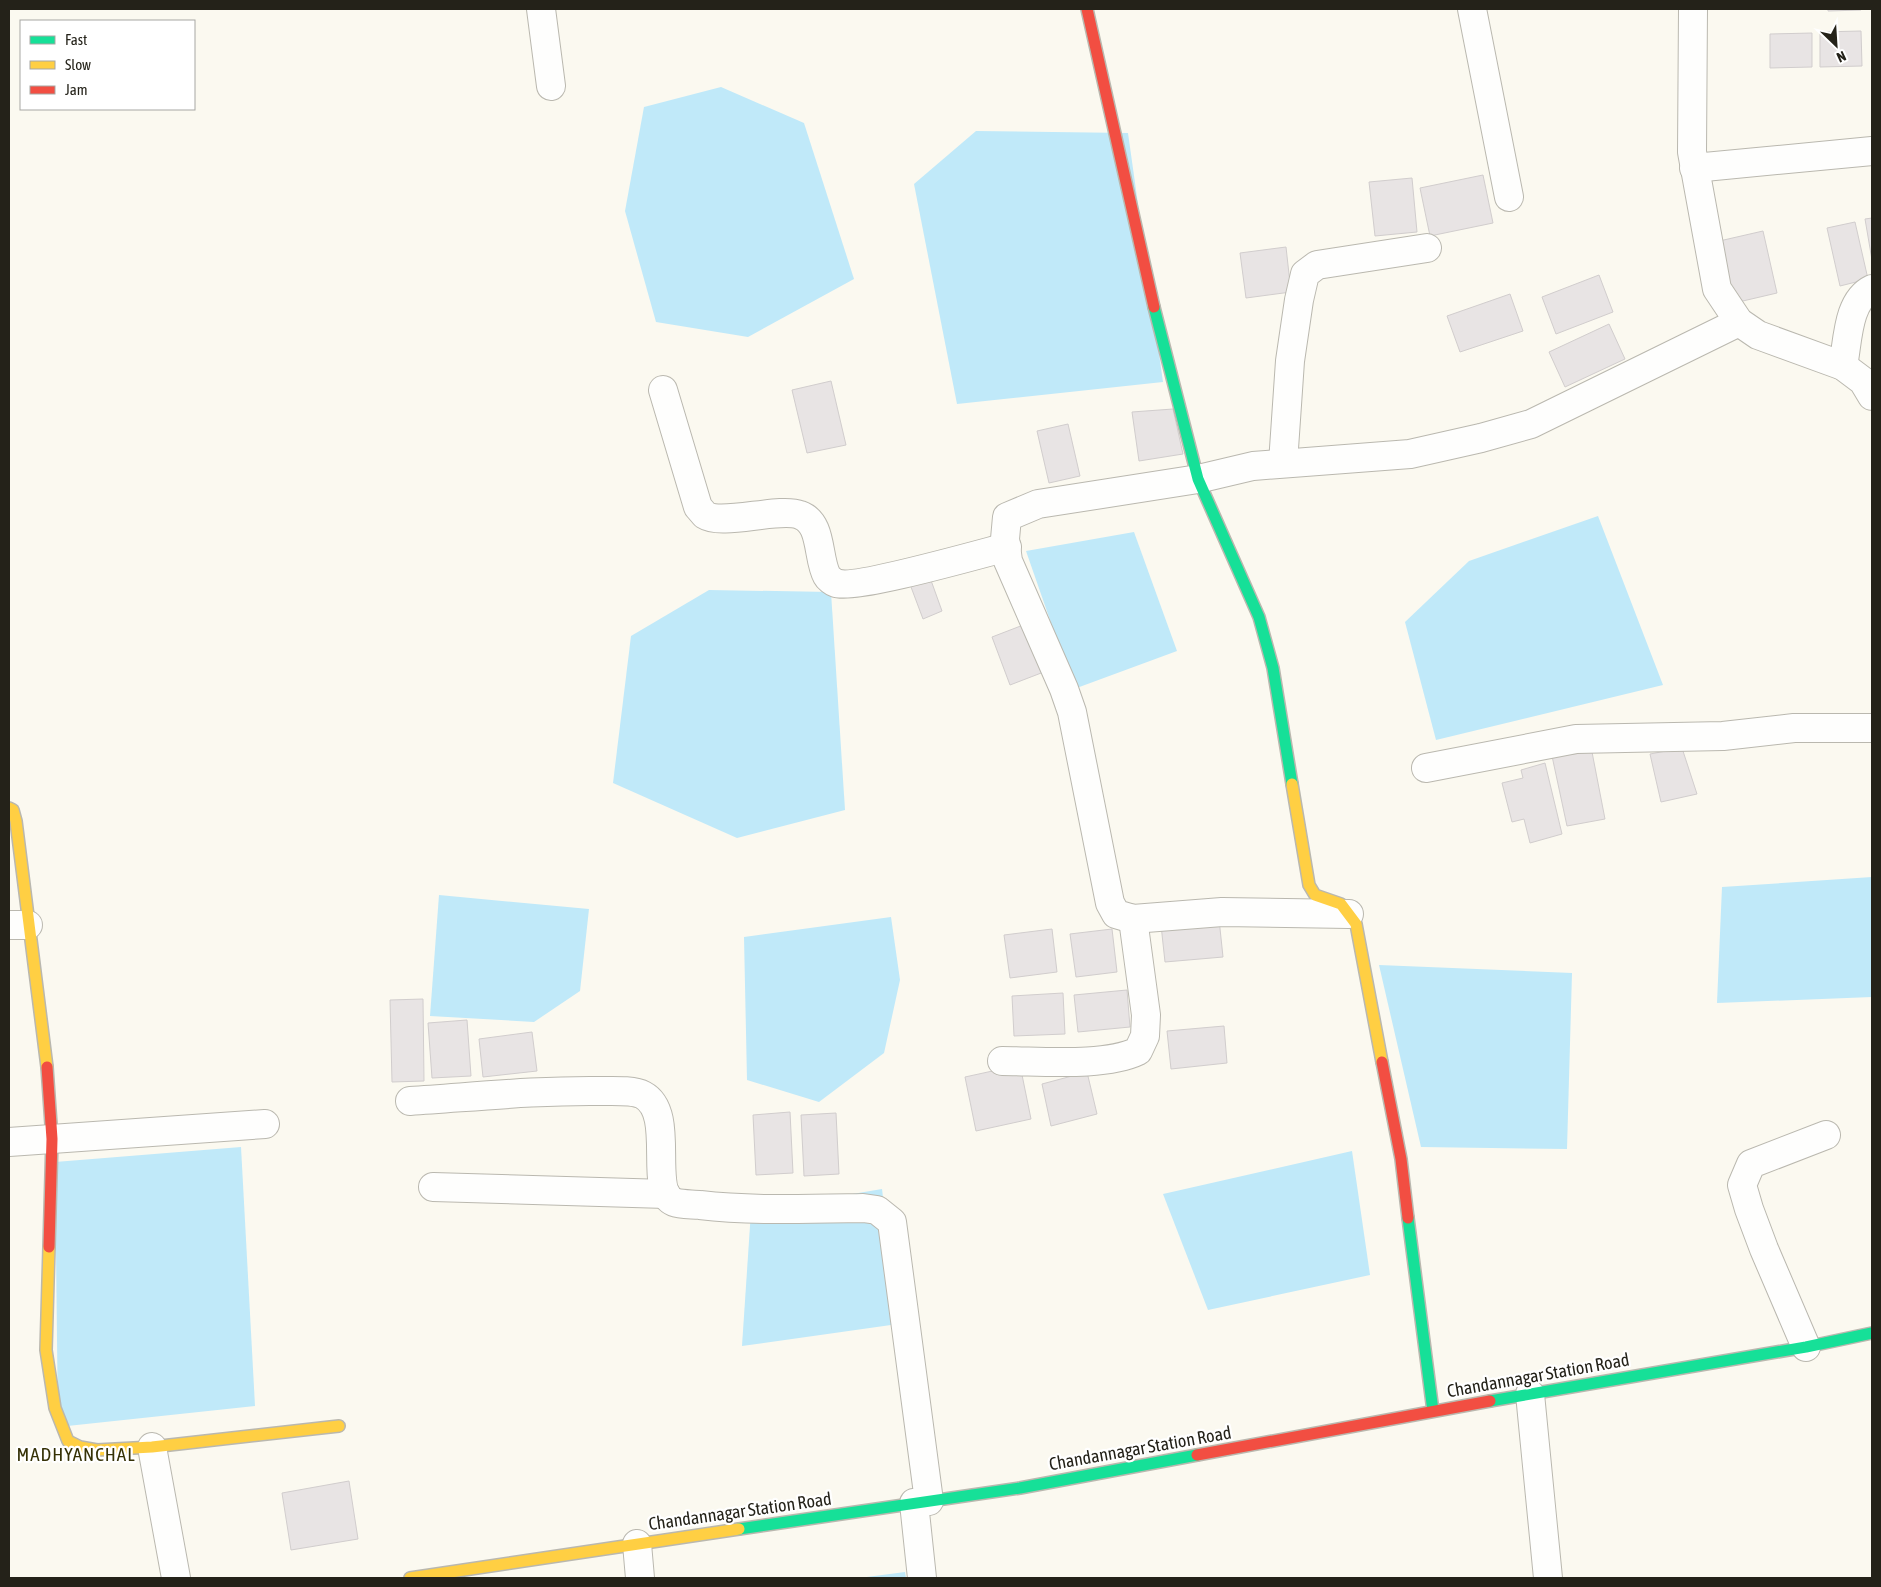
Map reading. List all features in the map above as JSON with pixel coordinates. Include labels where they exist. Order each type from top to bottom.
[{"type":"street","points":[[541,9],[551,86]]},
{"type":"street","points":[[1087,9],[1159,329],[1198,480],[1259,617],[1273,668],[1309,885],[1315,895],[1341,904],[1356,924],[1401,1158],[1433,1411]]},
{"type":"street","points":[[1472,9],[1509,197]]},
{"type":"street","points":[[1693,9],[1692,152],[1717,289],[1739,322],[1758,335],[1844,366],[1863,381],[1872,396]]},
{"type":"street","points":[[1694,168],[1872,152]]},
{"type":"street","points":[[1283,463],[1290,362],[1299,300],[1305,274],[1317,265],[1428,248]]},
{"type":"street","points":[[1844,366],[1851,321],[1857,302],[1865,293],[1872,289]]},
{"type":"street","points":[[1349,914],[1222,912],[1133,920],[1116,914],[1110,903],[1072,712],[1064,689],[1008,561],[1005,539],[1007,517],[1038,504],[1198,480],[1253,466],[1410,454],[1481,438],[1531,424],[1739,322]]},
{"type":"street","points":[[663,390],[698,507],[706,516],[721,518],[786,514],[800,515],[810,521],[828,577],[836,583],[849,584],[894,576],[1007,547]]},
{"type":"street","points":[[1426,768],[1576,739],[1723,736],[1794,728],[1872,728]]},
{"type":"street","points":[[9,808],[13,810],[16,821],[19,925],[46,1057],[52,1139],[46,1350],[55,1408],[68,1440],[80,1447],[97,1450],[152,1447],[339,1426]]},
{"type":"street","points":[[1002,1062],[1098,1061],[1127,1056],[1138,1051],[1145,1036],[1146,1015],[1133,920]]},
{"type":"street","points":[[410,1101],[578,1090],[622,1091],[643,1094],[654,1104],[660,1118],[662,1174],[666,1194],[673,1202],[717,1207],[863,1208],[877,1210],[892,1222],[921,1502],[922,1578]]},
{"type":"street","points":[[9,1142],[265,1124]]},
{"type":"street","points":[[1806,1347],[1764,1249],[1742,1185],[1750,1164],[1826,1135]]},
{"type":"street","points":[[433,1187],[666,1194]]},
{"type":"street","name":"Chandannagar Station Road","points":[[410,1578],[1020,1488],[1433,1411],[1806,1347],[1872,1333]]},
{"type":"street","points":[[1530,1394],[1548,1578]]},
{"type":"street","points":[[152,1447],[176,1578]]},
{"type":"street","points":[[637,1544],[640,1578]]},
{"type":"water","points":[[721,87],[804,123],[854,279],[748,337],[656,322],[625,211],[644,107]]},
{"type":"water","points":[[976,131],[1128,133],[1163,382],[957,404],[914,184]]},
{"type":"water","points":[[1598,516],[1663,685],[1436,740],[1405,622],[1469,561]]},
{"type":"water","points":[[1134,532],[1177,651],[1074,689],[1026,551]]},
{"type":"water","points":[[709,590],[831,592],[845,810],[737,838],[613,783],[631,636]]},
{"type":"water","points":[[1872,877],[1872,997],[1717,1003],[1722,887]]},
{"type":"water","points":[[439,895],[589,909],[580,991],[534,1022],[430,1016]]},
{"type":"water","points":[[891,917],[900,980],[884,1053],[819,1102],[747,1080],[744,937]]},
{"type":"water","points":[[1379,965],[1572,973],[1567,1149],[1421,1147]]},
{"type":"water","points":[[241,1147],[255,1406],[58,1427],[55,1162]]},
{"type":"water","points":[[1352,1151],[1370,1275],[1208,1310],[1163,1194]]},
{"type":"water","points":[[882,1189],[898,1324],[742,1346],[751,1211]]},
{"type":"water","points":[[905,1572],[906,1578],[859,1578]]},
{"type":"building","points":[[1828,9],[1861,9],[1861,10],[1828,11]]},
{"type":"building","points":[[1861,31],[1862,66],[1820,67],[1820,32]]},
{"type":"building","points":[[1812,33],[1812,67],[1770,68],[1770,34]]},
{"type":"building","points":[[1483,175],[1493,223],[1430,236],[1420,188]]},
{"type":"building","points":[[1412,178],[1417,232],[1375,236],[1369,182]]},
{"type":"building","points":[[1872,218],[1872,260],[1865,219]]},
{"type":"building","points":[[1855,222],[1868,279],[1840,286],[1827,228]]},
{"type":"building","points":[[1763,231],[1777,293],[1730,304],[1715,242]]},
{"type":"building","points":[[1286,247],[1291,292],[1246,298],[1240,253]]},
{"type":"building","points":[[1599,275],[1613,312],[1556,334],[1542,297]]},
{"type":"building","points":[[1510,294],[1523,331],[1460,352],[1447,316]]},
{"type":"building","points":[[1609,324],[1625,359],[1565,387],[1549,352]]},
{"type":"building","points":[[831,381],[846,445],[807,453],[792,390]]},
{"type":"building","points":[[1173,409],[1183,454],[1139,461],[1132,412]]},
{"type":"building","points":[[1068,424],[1080,476],[1049,483],[1037,431]]},
{"type":"building","points":[[928,572],[942,611],[923,619],[908,579]]},
{"type":"building","points":[[1031,622],[1049,670],[1010,685],[992,637]]},
{"type":"building","points":[[1682,748],[1697,794],[1661,802],[1650,754]]},
{"type":"building","points":[[1592,752],[1605,819],[1567,826],[1552,756]]},
{"type":"building","points":[[1545,763],[1562,834],[1530,843],[1524,819],[1512,822],[1502,783],[1523,778],[1521,770]]},
{"type":"building","points":[[1219,919],[1223,957],[1165,962],[1161,925]]},
{"type":"building","points":[[1052,929],[1057,972],[1010,978],[1004,935]]},
{"type":"building","points":[[1112,929],[1117,972],[1076,977],[1070,934]]},
{"type":"building","points":[[1127,990],[1130,1027],[1078,1032],[1074,995]]},
{"type":"building","points":[[1063,993],[1065,1034],[1014,1036],[1012,996]]},
{"type":"building","points":[[423,999],[424,1081],[392,1082],[390,1000]]},
{"type":"building","points":[[467,1020],[471,1076],[432,1078],[428,1023]]},
{"type":"building","points":[[1224,1026],[1227,1063],[1171,1069],[1167,1031]]},
{"type":"building","points":[[532,1032],[537,1071],[483,1077],[479,1039]]},
{"type":"building","points":[[1020,1065],[1031,1119],[976,1131],[965,1077]]},
{"type":"building","points":[[1087,1072],[1097,1114],[1051,1126],[1042,1084]]},
{"type":"building","points":[[790,1112],[793,1173],[756,1175],[753,1115]]},
{"type":"building","points":[[836,1113],[839,1174],[804,1176],[801,1115]]},
{"type":"building","points":[[349,1481],[358,1539],[291,1550],[282,1493]]},
{"type":"traffic: fast","points":[[1154,307],[1198,479],[1259,617],[1273,668],[1292,784]]},
{"type":"traffic: fast","points":[[1408,1218],[1433,1411]]},
{"type":"traffic: fast","points":[[1490,1401],[1806,1347],[1872,1333]]},
{"type":"traffic: fast","points":[[739,1529],[1020,1488],[1197,1455]]},
{"type":"traffic: slow","points":[[1292,784],[1309,885],[1315,895],[1341,904],[1356,924],[1382,1062]]},
{"type":"traffic: slow","points":[[9,808],[13,810],[16,821],[47,1067]]},
{"type":"traffic: slow","points":[[49,1247],[46,1350],[55,1408],[68,1441],[80,1447],[97,1450],[152,1447],[339,1426]]},
{"type":"traffic: slow","points":[[410,1578],[739,1529]]},
{"type":"traffic: jam","points":[[1087,9],[1154,307]]},
{"type":"traffic: jam","points":[[1382,1062],[1401,1159],[1408,1218]]},
{"type":"traffic: jam","points":[[47,1067],[52,1139],[49,1247]]},
{"type":"traffic: jam","points":[[1197,1455],[1490,1401]]},
{"type":"district","name":"MADHYANCHAL","points":[[76,1454]]}]
